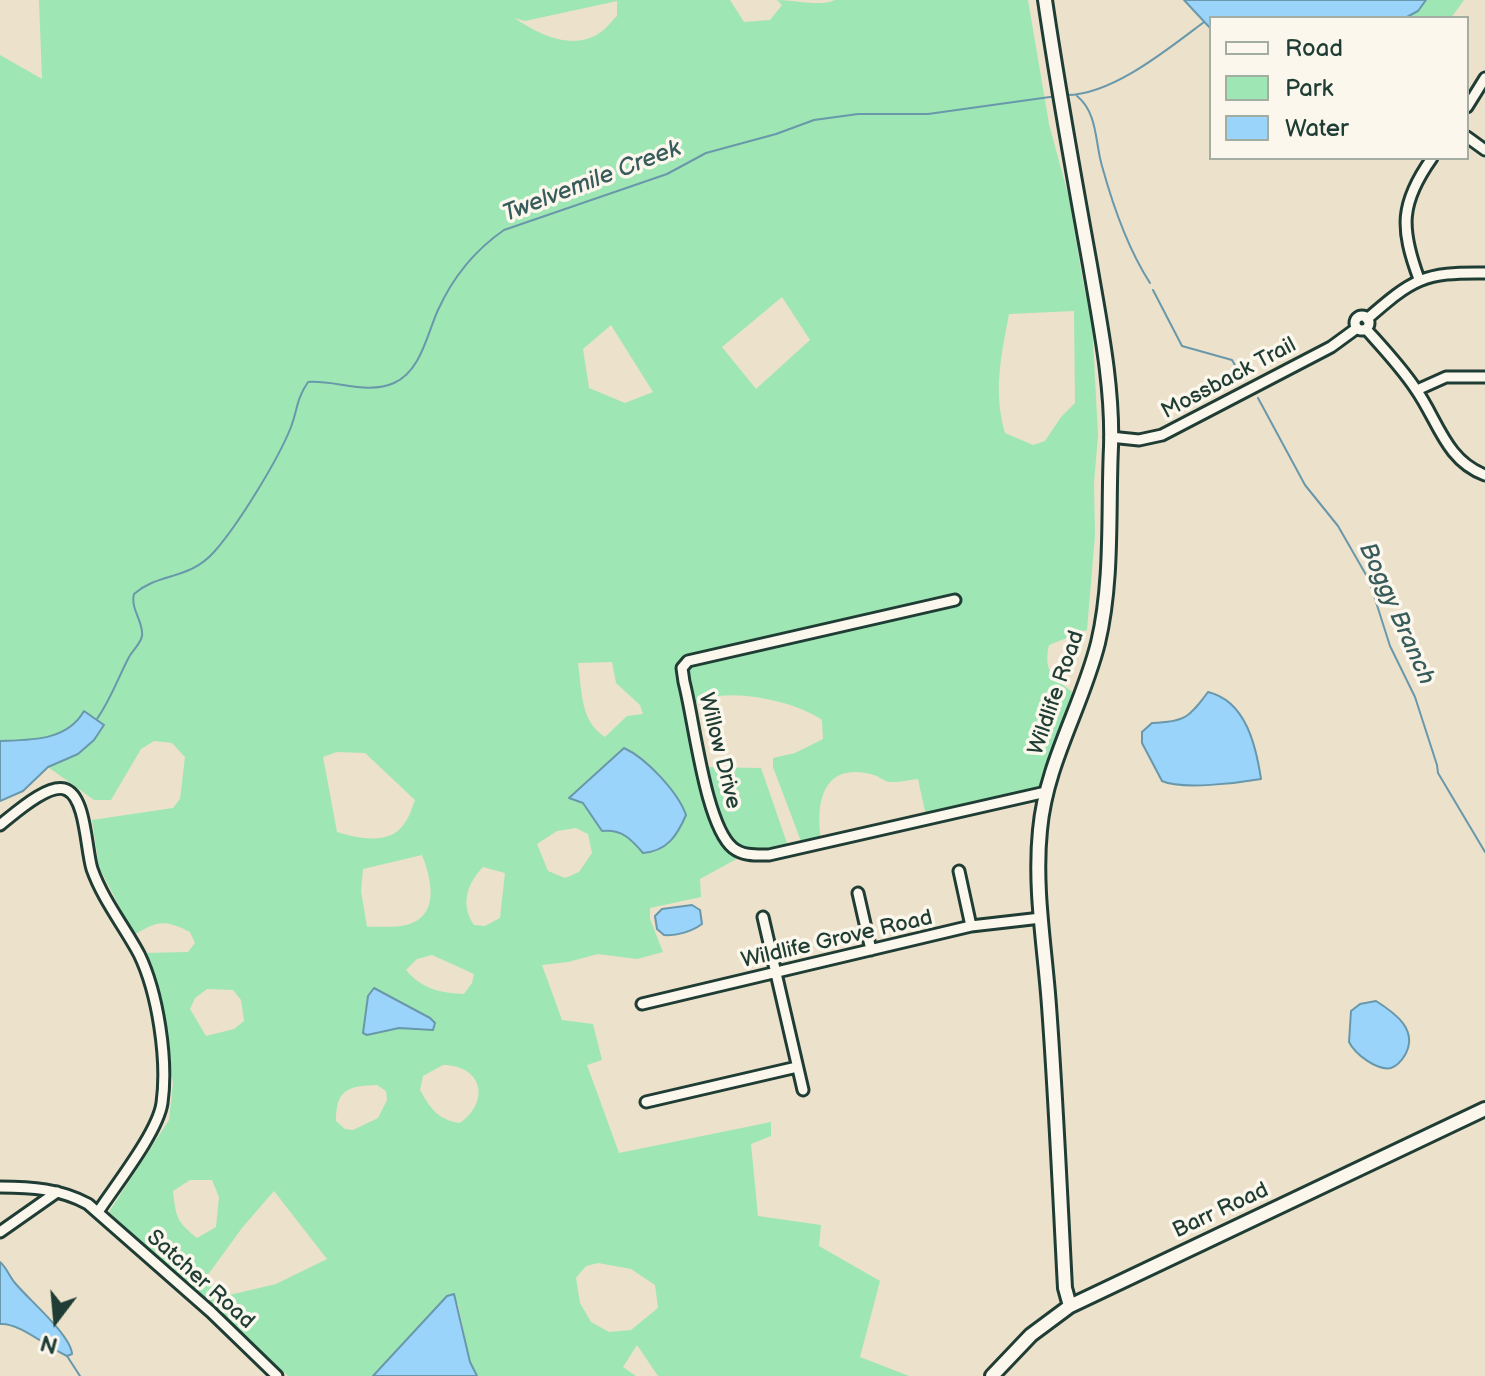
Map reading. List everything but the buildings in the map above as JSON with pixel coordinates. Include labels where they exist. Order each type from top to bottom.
[{"type":"street","name":"Wildlife Road","points":[[1045,0],[1057,84],[1099,313],[1110,437],[1108,546],[1098,643],[1058,749],[1046,792],[1038,854],[1065,1288],[1070,1306]]},
{"type":"street","points":[[1469,104],[1485,78]]},
{"type":"street","points":[[1419,279],[1406,236],[1407,205],[1412,189],[1431,160]]},
{"type":"street","name":"Mossback Trail","points":[[1110,437],[1139,440],[1162,435],[1331,347],[1419,279],[1453,272],[1485,273]]},
{"type":"street","points":[[1363,325],[1417,390],[1450,449],[1460,461],[1485,475]]},
{"type":"street","points":[[1417,390],[1446,377],[1485,377]]},
{"type":"street","name":"Willow Drive","points":[[955,600],[688,661],[682,668],[684,682],[710,800],[720,829],[727,842],[739,852],[769,855],[1046,792]]},
{"type":"street","points":[[0,825],[49,791],[61,788],[71,792],[80,808],[93,870],[137,952],[153,995],[162,1054],[162,1106],[153,1127],[98,1212]]},
{"type":"street","points":[[959,871],[971,926]]},
{"type":"street","points":[[858,893],[871,950]]},
{"type":"street","points":[[763,917],[803,1090]]},
{"type":"street","name":"Wildlife Grove Road","points":[[642,1004],[971,926],[1041,918]]},
{"type":"street","points":[[646,1102],[797,1067]]},
{"type":"street","name":"Barr Road","points":[[992,1376],[1031,1335],[1070,1306],[1485,1109]]},
{"type":"street","name":"Satcher Road","points":[[0,1187],[32,1187],[78,1198],[211,1312],[277,1376]]},
{"type":"street","points":[[0,1232],[57,1192]]},
{"type":"green space","points":[[39,0],[730,0],[744,22],[770,20],[782,5],[777,0],[815,3],[835,0],[1028,0],[1049,124],[1069,198],[1092,322],[1098,435],[1094,483],[1095,535],[1087,630],[1049,645],[1047,662],[1051,674],[1074,693],[1057,732],[1040,786],[926,816],[918,779],[893,782],[857,772],[844,774],[826,787],[822,798],[821,840],[802,844],[773,767],[773,758],[795,753],[823,739],[822,720],[777,701],[739,696],[705,699],[693,705],[696,767],[761,768],[788,846],[740,857],[700,879],[701,897],[650,908],[650,919],[663,952],[637,959],[598,954],[542,965],[562,1020],[593,1024],[602,1060],[587,1065],[619,1153],[771,1122],[771,1136],[751,1144],[758,1216],[821,1225],[819,1246],[880,1281],[860,1357],[909,1376],[658,1376],[637,1345],[623,1367],[636,1376],[477,1376],[470,1362],[458,1304],[447,1296],[373,1376],[288,1376],[109,1212],[169,1120],[173,1083],[160,1002],[144,953],[188,952],[195,943],[190,932],[161,923],[134,935],[99,867],[92,820],[173,808],[180,799],[185,757],[172,743],[154,741],[141,749],[111,800],[94,800],[48,767],[23,791],[0,801],[0,55],[42,79]],"holes":[[[617,1],[617,16],[601,32],[587,39],[554,38],[514,18],[525,21]],[[782,297],[810,340],[756,389],[722,347]],[[1074,311],[1075,403],[1045,441],[1033,445],[1005,433],[999,403],[1003,345],[1009,314]],[[611,325],[653,392],[625,403],[589,388],[583,349]],[[612,662],[616,683],[640,705],[643,714],[627,716],[605,737],[591,723],[584,704],[578,663]],[[623,748],[660,776],[686,815],[629,837],[613,830],[602,831],[583,803],[570,797]],[[337,752],[365,753],[415,800],[406,822],[398,831],[382,838],[363,838],[337,832],[323,757]],[[576,828],[588,834],[592,853],[579,872],[565,878],[548,871],[537,844],[557,831]],[[422,855],[430,886],[429,906],[424,914],[406,925],[367,927],[361,891],[363,869]],[[483,867],[505,873],[500,918],[485,926],[474,925],[466,902],[469,887]],[[432,955],[474,974],[464,994],[432,989],[418,982],[406,970],[417,959]],[[207,989],[233,990],[241,1000],[244,1021],[234,1029],[206,1036],[190,1009],[195,998]],[[443,1065],[466,1071],[474,1078],[479,1095],[476,1105],[460,1123],[440,1116],[420,1090],[423,1076]],[[377,1085],[386,1091],[387,1100],[378,1118],[353,1130],[345,1129],[336,1121],[338,1102],[351,1088]],[[190,1180],[212,1180],[219,1197],[216,1227],[197,1238],[181,1223],[173,1191]],[[274,1191],[327,1259],[276,1284],[225,1296],[207,1276]],[[598,1263],[631,1269],[655,1285],[658,1308],[631,1330],[609,1332],[591,1322],[580,1303],[576,1278],[586,1266]]]},
{"type":"green space","points":[[1426,0],[1464,0],[1452,16],[1409,16],[1418,11]]},
{"type":"water","points":[[1184,0],[1426,0],[1418,11],[1409,16],[1209,16],[1209,27]]},
{"type":"water","points":[[1208,692],[1232,705],[1247,726],[1261,779],[1196,785],[1162,781],[1142,743],[1142,732],[1152,723],[1185,717]]},
{"type":"water","points":[[84,711],[104,725],[94,740],[78,754],[48,767],[23,791],[0,801],[0,741],[47,737],[68,728]]},
{"type":"water","points":[[624,748],[642,759],[660,777],[676,796],[686,815],[670,841],[651,852],[643,853],[621,833],[602,831],[583,803],[569,798]]},
{"type":"water","points":[[692,905],[700,910],[702,924],[673,935],[664,935],[657,929],[655,916],[662,909]]},
{"type":"water","points":[[374,988],[430,1018],[435,1023],[433,1030],[399,1028],[367,1035],[363,1033],[368,996]]},
{"type":"water","points":[[1376,1001],[1403,1023],[1409,1038],[1405,1055],[1391,1068],[1367,1061],[1349,1042],[1351,1011],[1360,1004]]},
{"type":"water","points":[[0,1262],[15,1283],[57,1327],[72,1354],[67,1356],[25,1331],[0,1324]]},
{"type":"water","points":[[454,1294],[470,1362],[477,1376],[373,1376],[447,1296]]},
{"type":"waterway","name":"Twelvemile Creek","points":[[1067,95],[1084,93],[1121,79],[1204,22]]},
{"type":"waterway","name":"Twelvemile Creek","points":[[97,719],[141,639],[134,594],[153,582],[194,568],[224,540],[277,457],[308,382],[373,388],[394,383],[403,377],[417,361],[438,310],[458,275],[474,255],[504,230],[667,174],[706,153],[814,120],[858,114],[928,114],[1057,96]]},
{"type":"waterway","name":"Boggy Branch","points":[[1077,96],[1089,111],[1111,196],[1122,227],[1150,283]]},
{"type":"waterway","name":"Boggy Branch","points":[[1153,290],[1182,346],[1232,360],[1243,379]]},
{"type":"waterway","name":"Boggy Branch","points":[[1258,398],[1305,485],[1338,526],[1369,580],[1390,646],[1415,697],[1438,773],[1485,852]]},
{"type":"waterway","points":[[67,1356],[80,1376]]}]
